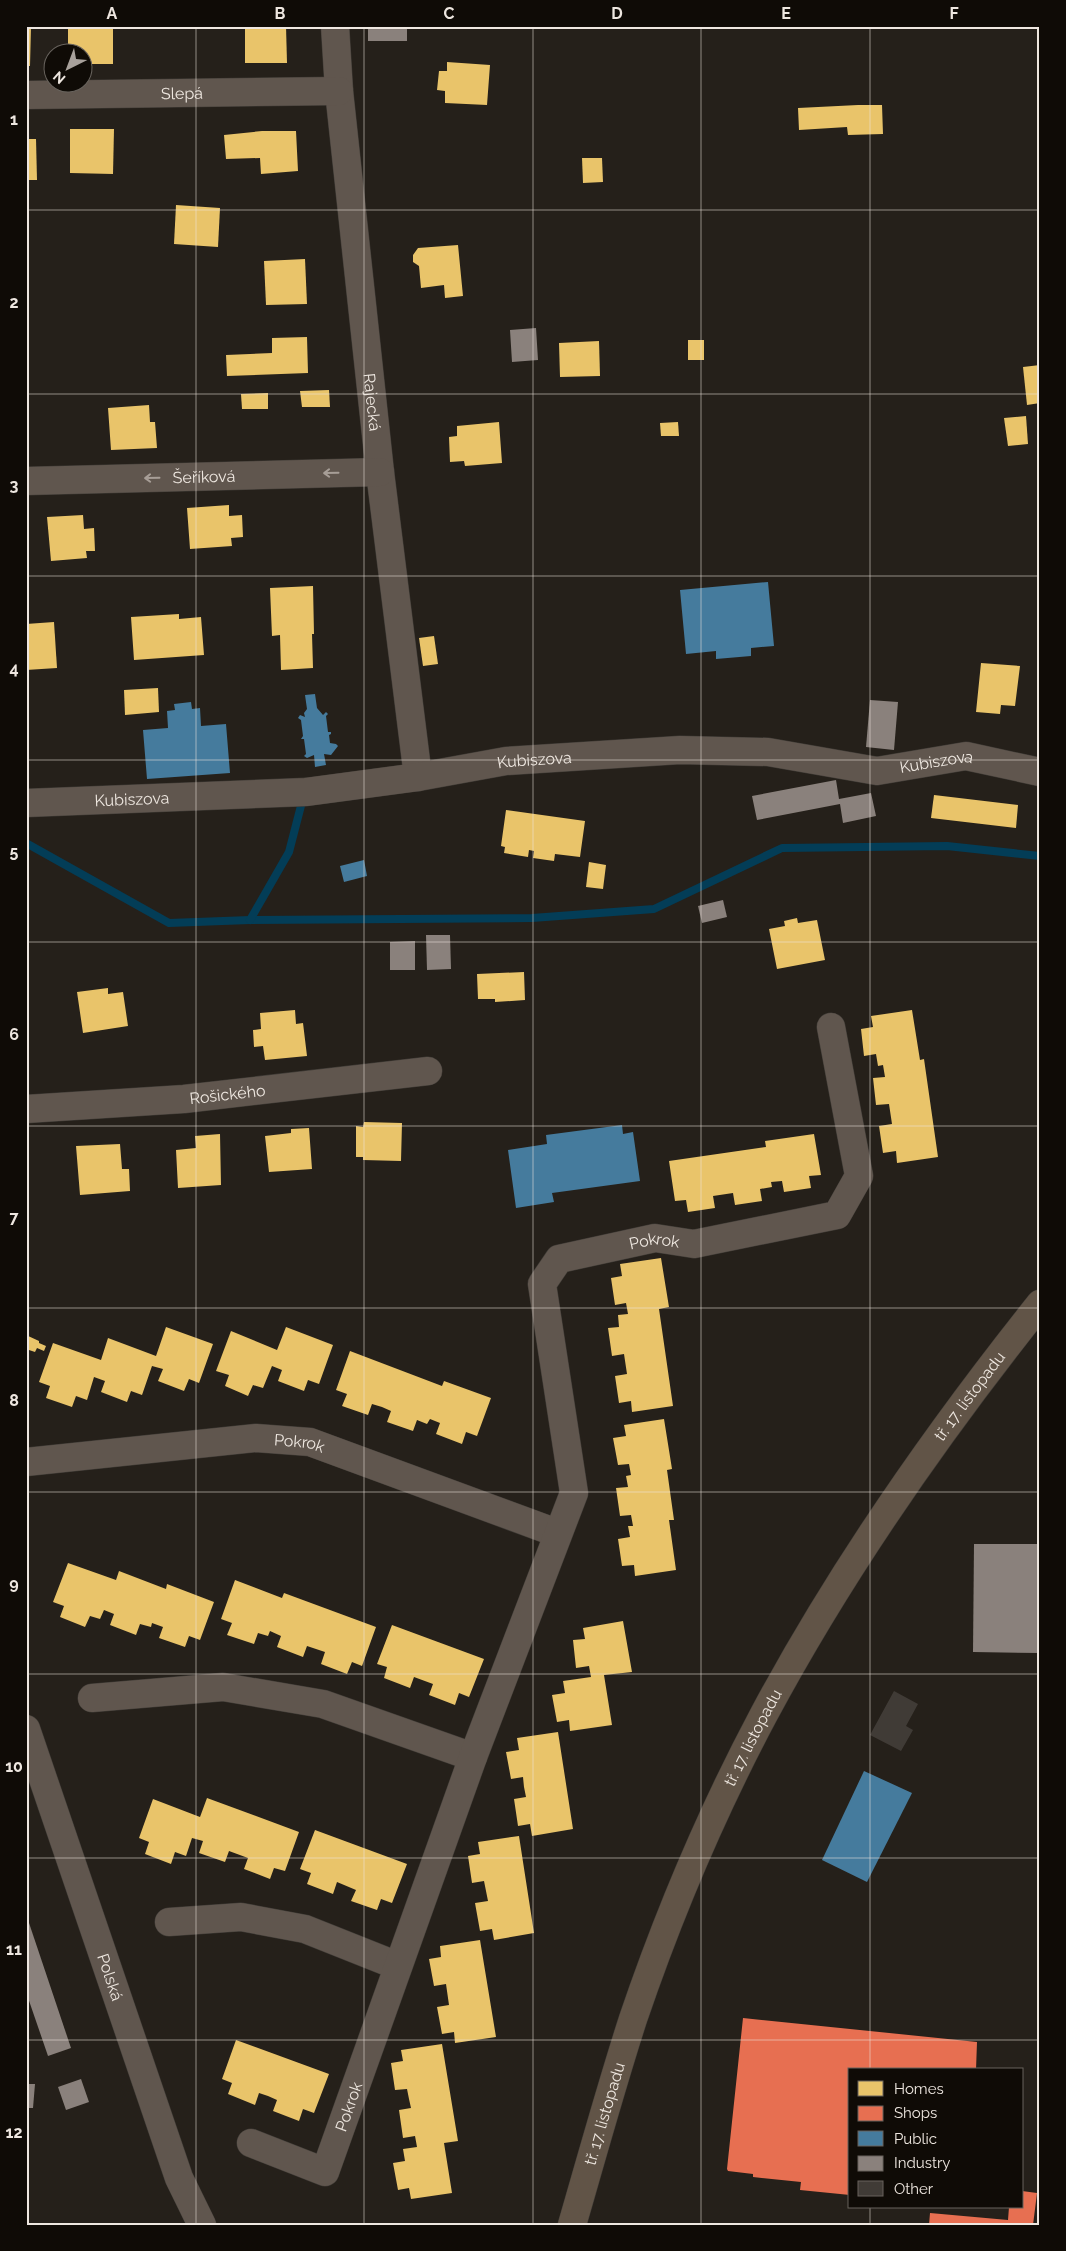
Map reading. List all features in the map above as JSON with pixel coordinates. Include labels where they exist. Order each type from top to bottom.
[{"type":"main road","name":"tř. 17. listopadu","points":[[572,2225],[633,2019],[661,1944],[700,1850],[762,1717],[865,1542],[993,1363],[1039,1305]]},
{"type":"street","name":"Rajecká","points":[[335,26],[339,91],[380,472],[418,777]]},
{"type":"street","name":"Slepá","points":[[26,95],[339,91]]},
{"type":"street","name":"Šeříková","points":[[26,481],[380,472]]},
{"type":"street","name":"Kubiszova","points":[[26,803],[306,792],[418,777],[506,761],[680,750],[768,752],[877,771],[966,756],[1040,772]]},
{"type":"street","name":"Pokrok","points":[[251,2143],[325,2172],[473,1757],[557,1533],[574,1494],[542,1284],[559,1259],[655,1238],[694,1244],[837,1215],[859,1176],[831,1027]]},
{"type":"street","name":"Rošického","points":[[26,1109],[184,1099],[428,1071]]},
{"type":"street","name":"Pokrok","points":[[26,1462],[256,1438],[310,1442],[557,1533]]},
{"type":"street","points":[[92,1698],[223,1687],[323,1704],[473,1757]]},
{"type":"street","name":"Polská","points":[[26,1729],[179,2178],[202,2225]]},
{"type":"street","points":[[169,1922],[241,1917],[305,1928],[398,1966]]},
{"type":"building: Homes","points":[[68,26],[113,26],[113,64],[92,64],[92,42],[68,42]]},
{"type":"building: Homes","points":[[245,26],[286,26],[287,63],[245,63]]},
{"type":"building: Homes","points":[[26,27],[31,27],[30,66],[28,66],[29,62],[26,62]]},
{"type":"building: Homes","points":[[447,62],[490,65],[487,105],[445,103],[445,91],[437,90],[439,71],[447,71]]},
{"type":"building: Homes","points":[[882,105],[883,134],[848,135],[847,127],[799,130],[798,108]]},
{"type":"building: Homes","points":[[70,129],[114,129],[113,174],[70,173]]},
{"type":"building: Homes","points":[[262,131],[296,131],[298,171],[261,174],[260,158],[226,159],[224,135]]},
{"type":"building: Homes","points":[[26,139],[36,139],[37,180],[26,180]]},
{"type":"building: Homes","points":[[582,158],[602,158],[603,182],[583,183]]},
{"type":"building: Homes","points":[[176,205],[220,208],[218,247],[174,244]]},
{"type":"building: Homes","points":[[458,245],[463,296],[445,298],[444,285],[421,288],[419,266],[413,262],[413,255],[418,248]]},
{"type":"building: Homes","points":[[305,259],[307,304],[266,305],[264,261]]},
{"type":"building: Homes","points":[[307,337],[308,373],[227,376],[226,355],[272,353],[272,338]]},
{"type":"building: Homes","points":[[688,340],[704,340],[704,360],[688,360]]},
{"type":"building: Homes","points":[[599,341],[600,376],[560,377],[559,343]]},
{"type":"building: Homes","points":[[1040,365],[1040,403],[1027,405],[1023,367]]},
{"type":"building: Homes","points":[[329,390],[330,407],[302,407],[300,391]]},
{"type":"building: Homes","points":[[268,393],[268,409],[242,409],[241,394]]},
{"type":"building: Homes","points":[[149,405],[150,422],[155,422],[157,448],[111,450],[108,408]]},
{"type":"building: Homes","points":[[1026,416],[1028,444],[1008,446],[1004,418]]},
{"type":"building: Homes","points":[[499,422],[502,463],[465,466],[464,461],[450,462],[449,437],[457,436],[457,426]]},
{"type":"building: Homes","points":[[678,422],[679,436],[661,436],[660,423]]},
{"type":"building: Homes","points":[[229,505],[229,516],[242,515],[243,537],[231,538],[232,546],[190,549],[187,508]]},
{"type":"building: Homes","points":[[83,515],[84,529],[94,528],[95,551],[86,551],[87,558],[51,561],[47,517]]},
{"type":"building: Homes","points":[[313,586],[313,668],[281,670],[280,635],[272,636],[270,588]]},
{"type":"building: Homes","points":[[179,614],[179,619],[201,617],[204,655],[134,660],[131,617]]},
{"type":"building: Homes","points":[[54,622],[57,668],[26,670],[26,624]]},
{"type":"building: Homes","points":[[434,636],[438,664],[423,666],[419,638]]},
{"type":"building: Homes","points":[[981,663],[1020,666],[1015,706],[1001,705],[1000,714],[976,712]]},
{"type":"building: Homes","points":[[158,688],[159,712],[125,715],[124,690]]},
{"type":"building: Homes","points":[[934,795],[1018,805],[1016,828],[931,818]]},
{"type":"building: Homes","points":[[506,810],[585,821],[580,857],[555,854],[554,861],[533,858],[534,851],[529,850],[528,857],[504,853],[505,847],[501,846]]},
{"type":"building: Homes","points":[[589,862],[606,865],[603,889],[586,887]]},
{"type":"building: Homes","points":[[797,918],[798,923],[817,920],[825,960],[777,969],[769,929],[785,926],[784,921]]},
{"type":"building: Homes","points":[[524,972],[525,1000],[495,1002],[495,999],[478,999],[477,974]]},
{"type":"building: Homes","points":[[108,988],[108,994],[123,992],[128,1026],[83,1033],[77,992]]},
{"type":"building: Homes","points":[[295,1010],[296,1024],[303,1023],[307,1056],[265,1060],[263,1046],[254,1047],[253,1030],[261,1029],[260,1013]]},
{"type":"building: Homes","points":[[912,1010],[920,1060],[924,1059],[938,1157],[897,1163],[896,1151],[883,1153],[879,1126],[892,1124],[889,1104],[876,1105],[873,1078],[885,1077],[883,1065],[878,1066],[876,1054],[864,1056],[861,1029],[873,1027],[871,1016]]},
{"type":"building: Homes","points":[[364,1122],[402,1123],[401,1161],[363,1160],[363,1157],[356,1157],[356,1126],[363,1127]]},
{"type":"building: Homes","points":[[309,1128],[312,1169],[269,1172],[265,1136],[291,1133],[291,1129]]},
{"type":"building: Homes","points":[[220,1134],[221,1185],[178,1188],[176,1150],[196,1148],[195,1136]]},
{"type":"building: Homes","points":[[814,1134],[821,1175],[809,1176],[811,1188],[784,1192],[782,1181],[771,1182],[772,1187],[760,1189],[762,1201],[735,1205],[733,1193],[713,1196],[715,1208],[688,1212],[686,1200],[675,1201],[669,1161],[766,1147],[765,1141]]},
{"type":"building: Homes","points":[[120,1144],[122,1169],[129,1169],[130,1191],[80,1195],[76,1146]]},
{"type":"building: Homes","points":[[661,1258],[669,1307],[659,1309],[673,1406],[632,1412],[631,1401],[619,1403],[615,1376],[627,1374],[624,1354],[612,1356],[608,1328],[619,1327],[618,1315],[628,1314],[626,1303],[615,1305],[611,1278],[622,1276],[620,1264]]},
{"type":"building: Homes","points":[[166,1327],[213,1344],[199,1383],[189,1379],[184,1391],[158,1381],[163,1369],[152,1366],[142,1395],[131,1391],[127,1402],[101,1392],[105,1381],[94,1377],[87,1400],[76,1396],[72,1407],[46,1398],[50,1386],[39,1382],[53,1343],[101,1360],[108,1338],[156,1356]]},
{"type":"building: Homes","points":[[286,1327],[333,1345],[319,1384],[308,1380],[304,1391],[278,1381],[282,1370],[272,1366],[263,1388],[253,1385],[248,1396],[225,1386],[229,1375],[216,1371],[231,1331],[277,1350]]},
{"type":"building: Homes","points":[[26,1335],[46,1346],[44,1351],[37,1348],[35,1352],[26,1349]]},
{"type":"building: Homes","points":[[350,1351],[442,1386],[444,1381],[491,1398],[477,1436],[466,1432],[462,1444],[436,1434],[440,1423],[430,1419],[427,1424],[417,1420],[413,1431],[387,1422],[391,1411],[382,1407],[372,1404],[368,1415],[342,1406],[347,1394],[336,1390]]},
{"type":"building: Homes","points":[[664,1419],[672,1469],[667,1470],[674,1520],[669,1520],[676,1570],[635,1576],[634,1565],[622,1566],[618,1539],[630,1537],[628,1526],[633,1526],[631,1515],[620,1516],[616,1488],[628,1487],[626,1476],[631,1475],[629,1464],[618,1465],[613,1438],[626,1436],[624,1425]]},
{"type":"building: Homes","points":[[68,1563],[116,1580],[119,1571],[166,1589],[167,1584],[214,1602],[200,1640],[189,1636],[185,1647],[159,1638],[163,1627],[152,1623],[151,1627],[140,1624],[136,1635],[110,1625],[114,1614],[104,1610],[100,1619],[90,1616],[85,1627],[60,1617],[64,1606],[53,1602]]},
{"type":"building: Homes","points":[[235,1580],[282,1598],[284,1593],[376,1627],[362,1666],[352,1662],[347,1674],[321,1664],[325,1652],[307,1646],[303,1657],[277,1647],[281,1636],[270,1631],[268,1636],[258,1633],[254,1644],[227,1635],[232,1623],[221,1619]]},
{"type":"building: Homes","points":[[623,1621],[632,1672],[604,1675],[612,1725],[570,1731],[569,1720],[557,1722],[552,1695],[565,1693],[563,1681],[591,1677],[589,1666],[576,1668],[573,1640],[585,1639],[583,1628]]},
{"type":"building: Homes","points":[[392,1625],[484,1659],[469,1697],[459,1693],[455,1705],[429,1695],[433,1684],[414,1677],[410,1688],[384,1678],[387,1667],[377,1664]]},
{"type":"building: Homes","points":[[558,1732],[573,1829],[532,1836],[530,1824],[518,1826],[514,1799],[526,1797],[523,1777],[511,1779],[506,1752],[519,1750],[517,1738]]},
{"type":"building: Homes","points":[[207,1798],[299,1832],[285,1871],[274,1868],[270,1879],[244,1869],[248,1858],[229,1851],[225,1862],[199,1853],[203,1841],[192,1838],[186,1856],[175,1852],[171,1864],[145,1854],[149,1842],[139,1838],[153,1799],[200,1817]]},
{"type":"building: Homes","points":[[315,1830],[407,1864],[392,1903],[381,1899],[377,1910],[351,1901],[356,1890],[337,1882],[333,1894],[307,1884],[311,1873],[300,1869]]},
{"type":"building: Homes","points":[[519,1836],[534,1933],[494,1940],[492,1929],[480,1931],[475,1903],[488,1901],[484,1881],[472,1883],[468,1856],[480,1854],[478,1842]]},
{"type":"building: Homes","points":[[480,1940],[496,2037],[455,2043],[454,2032],[442,2034],[437,2007],[449,2005],[446,1984],[434,1986],[429,1959],[441,1957],[440,1946]]},
{"type":"building: Homes","points":[[236,2040],[329,2074],[314,2113],[303,2109],[299,2121],[273,2111],[277,2100],[268,2096],[259,2093],[255,2105],[228,2094],[232,2083],[222,2079]]},
{"type":"building: Homes","points":[[442,2044],[458,2141],[444,2143],[452,2193],[411,2199],[409,2188],[398,2190],[393,2163],[405,2161],[403,2149],[417,2147],[415,2136],[403,2138],[399,2110],[411,2108],[407,2089],[395,2090],[391,2063],[403,2061],[401,2050]]},
{"type":"building: Shops","points":[[743,2018],[977,2042],[976,2068],[848,2068],[848,2195],[800,2190],[801,2182],[753,2177],[753,2174],[728,2171]]},
{"type":"building: Shops","points":[[1024,2191],[1037,2193],[1033,2225],[929,2225],[930,2213],[1008,2220],[1009,2208],[1024,2208]]},
{"type":"building: Public","points":[[768,582],[774,646],[751,648],[751,656],[716,659],[716,651],[686,654],[680,590]]},
{"type":"building: Public","points":[[315,694],[317,708],[323,715],[326,712],[328,714],[326,716],[328,732],[331,732],[329,735],[330,743],[338,746],[331,755],[324,754],[326,765],[315,767],[314,755],[307,758],[304,756],[306,754],[304,739],[301,739],[303,736],[301,720],[298,718],[300,715],[305,717],[304,713],[307,709],[305,695]]},
{"type":"building: Public","points":[[191,702],[192,709],[200,708],[201,726],[226,724],[230,773],[147,779],[143,730],[168,728],[167,711],[175,710],[174,704]]},
{"type":"building: Public","points":[[364,860],[367,876],[344,882],[340,866]]},
{"type":"building: Public","points":[[622,1125],[623,1134],[633,1132],[640,1181],[552,1193],[554,1202],[516,1208],[508,1150],[547,1144],[546,1135]]},
{"type":"building: Public","points":[[864,1771],[912,1793],[867,1882],[822,1860]]},
{"type":"building: Industry","points":[[368,26],[407,26],[407,41],[368,41]]},
{"type":"building: Industry","points":[[536,328],[538,360],[512,362],[510,330]]},
{"type":"building: Industry","points":[[870,700],[898,702],[894,750],[866,747]]},
{"type":"building: Industry","points":[[836,780],[839,799],[871,793],[876,816],[843,823],[840,804],[757,820],[752,796]]},
{"type":"building: Industry","points":[[723,900],[727,917],[702,923],[698,906]]},
{"type":"building: Industry","points":[[426,935],[450,935],[451,969],[427,970]]},
{"type":"building: Industry","points":[[415,941],[415,970],[390,970],[390,942]]},
{"type":"building: Industry","points":[[974,1544],[1040,1544],[1040,1653],[973,1652]]},
{"type":"building: Industry","points":[[27,1917],[71,2048],[48,2056],[26,1992]]},
{"type":"building: Industry","points":[[81,2079],[89,2102],[66,2110],[58,2087]]},
{"type":"building: Industry","points":[[26,2084],[35,2084],[33,2108],[26,2108]]},
{"type":"building: Other","points":[[894,1691],[918,1704],[906,1726],[913,1730],[901,1751],[870,1735]]},
{"type":"waterway","points":[[250,920],[289,852],[303,798]]},
{"type":"waterway","points":[[26,843],[169,923],[250,920],[532,918],[654,909],[782,848],[947,846],[1040,856]]}]
